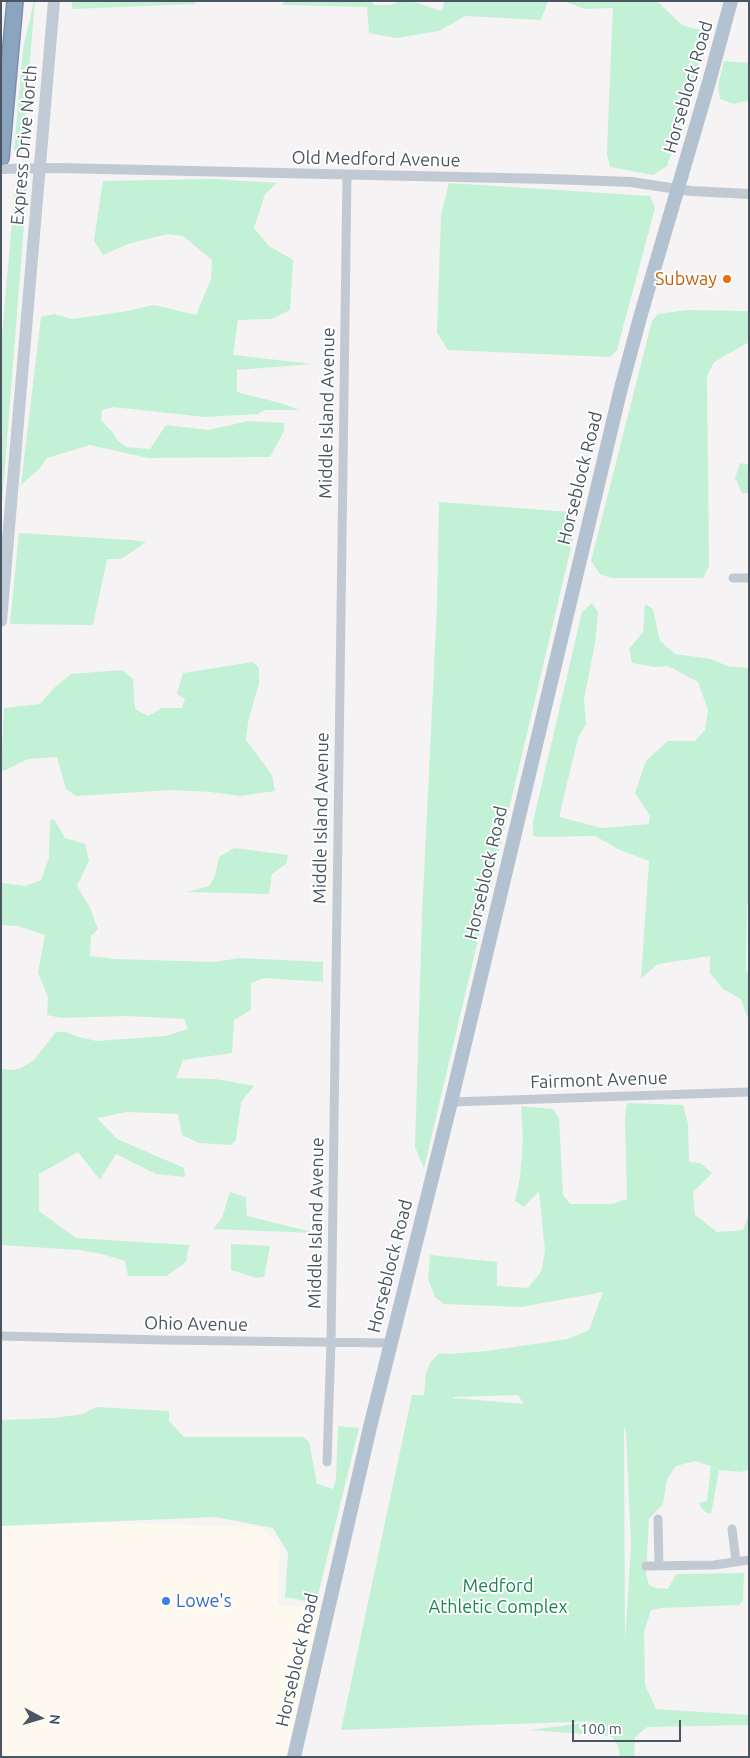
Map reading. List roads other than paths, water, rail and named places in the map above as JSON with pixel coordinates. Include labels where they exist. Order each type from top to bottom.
[{"type":"highway","points":[[2,153],[15,5]]},
{"type":"main road","name":"Express Drive North","points":[[1,621],[54,1]]},
{"type":"main road","name":"Horseblock Road","points":[[294,1757],[390,1343],[451,1102],[619,397],[636,331],[731,1]]},
{"type":"street","name":"Old Medford Avenue","points":[[1,169],[496,177],[631,182],[691,191],[749,194]]},
{"type":"street","name":"Middle Island Avenue","points":[[327,1462],[331,1342],[347,175]]},
{"type":"street","points":[[733,578],[749,578]]},
{"type":"street","name":"Fairmont Avenue","points":[[451,1102],[749,1092]]},
{"type":"street","name":"Ohio Avenue","points":[[1,1336],[390,1343]]},
{"type":"street","points":[[658,1518],[659,1566]]},
{"type":"street","points":[[732,1529],[736,1560]]},
{"type":"street","points":[[646,1566],[714,1565],[736,1560],[749,1560]]},
{"type":"place","name":"Subway","points":[[727,279]]},
{"type":"place","name":"Lowe's","points":[[166,1601]]},
{"type":"park label","name":"Medford Athletic Complex","points":[[498,1596]]}]
